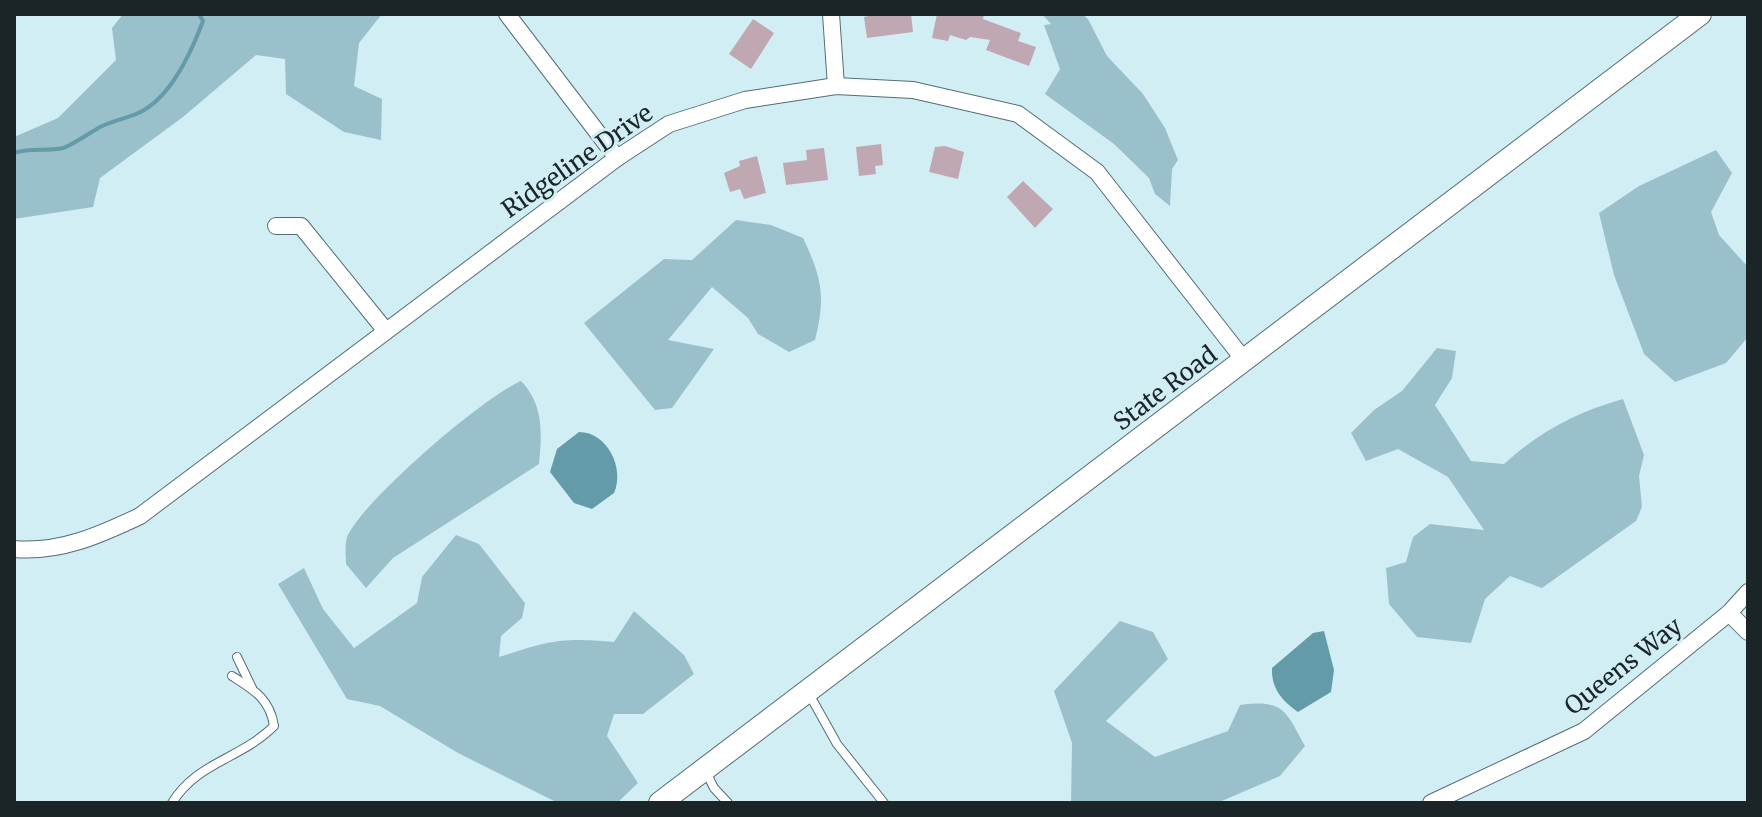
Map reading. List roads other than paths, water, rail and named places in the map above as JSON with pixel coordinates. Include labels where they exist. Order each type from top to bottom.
[{"type":"main road","name":"State Road","points":[[660,803],[1700,14]]},
{"type":"street","points":[[507,14],[617,158]]},
{"type":"street","points":[[831,14],[836,86]]},
{"type":"street","name":"Ridgeline Drive","points":[[14,549],[31,550],[91,540],[140,516],[617,158],[669,124],[745,100],[836,86],[913,90],[1018,114],[1097,172],[1244,360]]},
{"type":"street","points":[[276,226],[301,226],[386,331]]},
{"type":"street","name":"Queens Way","points":[[1431,803],[1584,731],[1729,613],[1748,592]]},
{"type":"street","points":[[1729,613],[1748,632]]},
{"type":"lane","points":[[237,657],[252,689]]},
{"type":"lane","points":[[172,803],[185,782],[263,738],[274,726],[272,708],[232,676]]},
{"type":"lane","points":[[807,692],[837,744],[884,803]]},
{"type":"lane","points":[[705,769],[714,788],[728,803]]},
{"type":"waterway","points":[[14,153],[66,147],[100,127],[148,108],[169,87],[185,61],[203,21],[199,14]]}]
